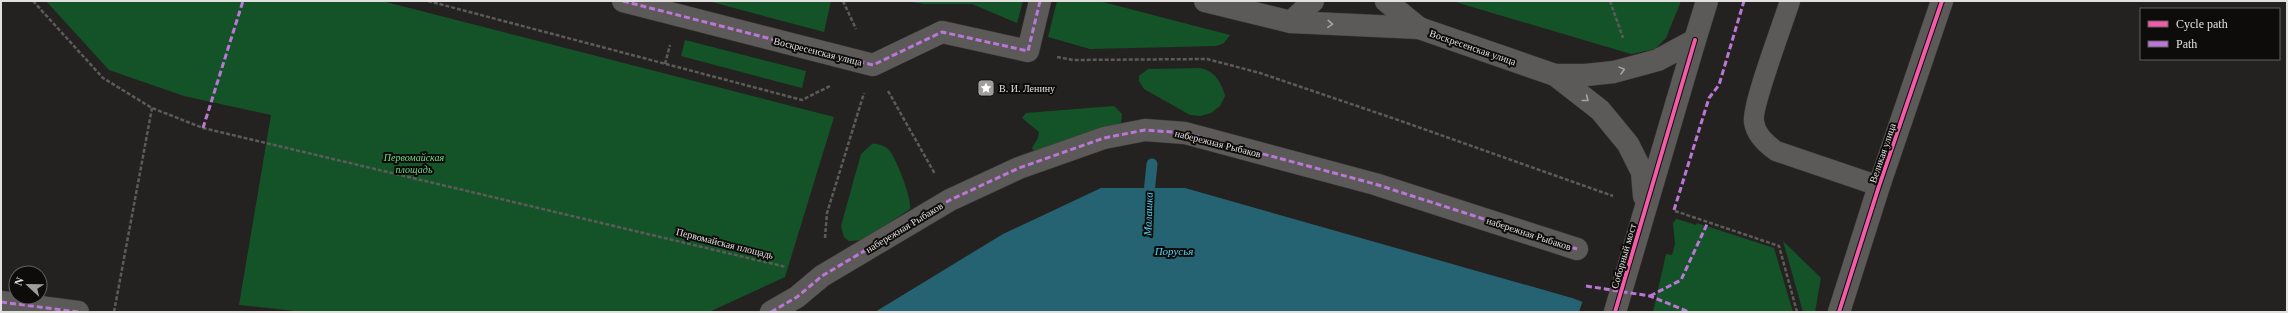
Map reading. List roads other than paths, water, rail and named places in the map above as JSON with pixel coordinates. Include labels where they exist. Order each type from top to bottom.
[{"type":"street","name":"Воскресенская улица","points":[[623,1],[872,65],[942,32],[1028,51],[1040,1]]},
{"type":"street","name":"Воскресенская улица","points":[[1205,1],[1291,22],[1419,28],[1555,75],[1586,75],[1614,72],[1658,60],[1695,40]]},
{"type":"street","points":[[1291,22],[1313,1]]},
{"type":"street","points":[[1386,1],[1419,28]]},
{"type":"street","points":[[1695,40],[1707,1]]},
{"type":"street","name":"Великая улица","points":[[1839,312],[1879,186],[1942,1]]},
{"type":"street","name":"Соборный мост","points":[[1615,312],[1645,205],[1695,40]]},
{"type":"street","points":[[1555,75],[1600,110],[1628,144],[1642,172],[1645,205]]},
{"type":"street","name":"набережная Рыбаков","points":[[771,312],[797,297],[822,276],[950,200],[1040,160],[1104,138],[1145,130],[1185,133],[1376,184],[1577,249]]},
{"type":"street","points":[[1,302],[78,312]]},
{"type":"lane","points":[[1790,1],[1758,97],[1754,122],[1762,140],[1776,152],[1879,186]]},
{"type":"water","name":"Порусья","points":[[1101,188],[1185,188],[1572,298],[1610,312],[875,312],[1003,234]]},
{"type":"waterway","name":"Малашка","points":[[1148,203],[1152,164]]},
{"type":"place","name":"В. И. Ленину","points":[[986,88]]},
{"type":"park label","name":"Первомайская площадь","points":[[414,162]]}]
